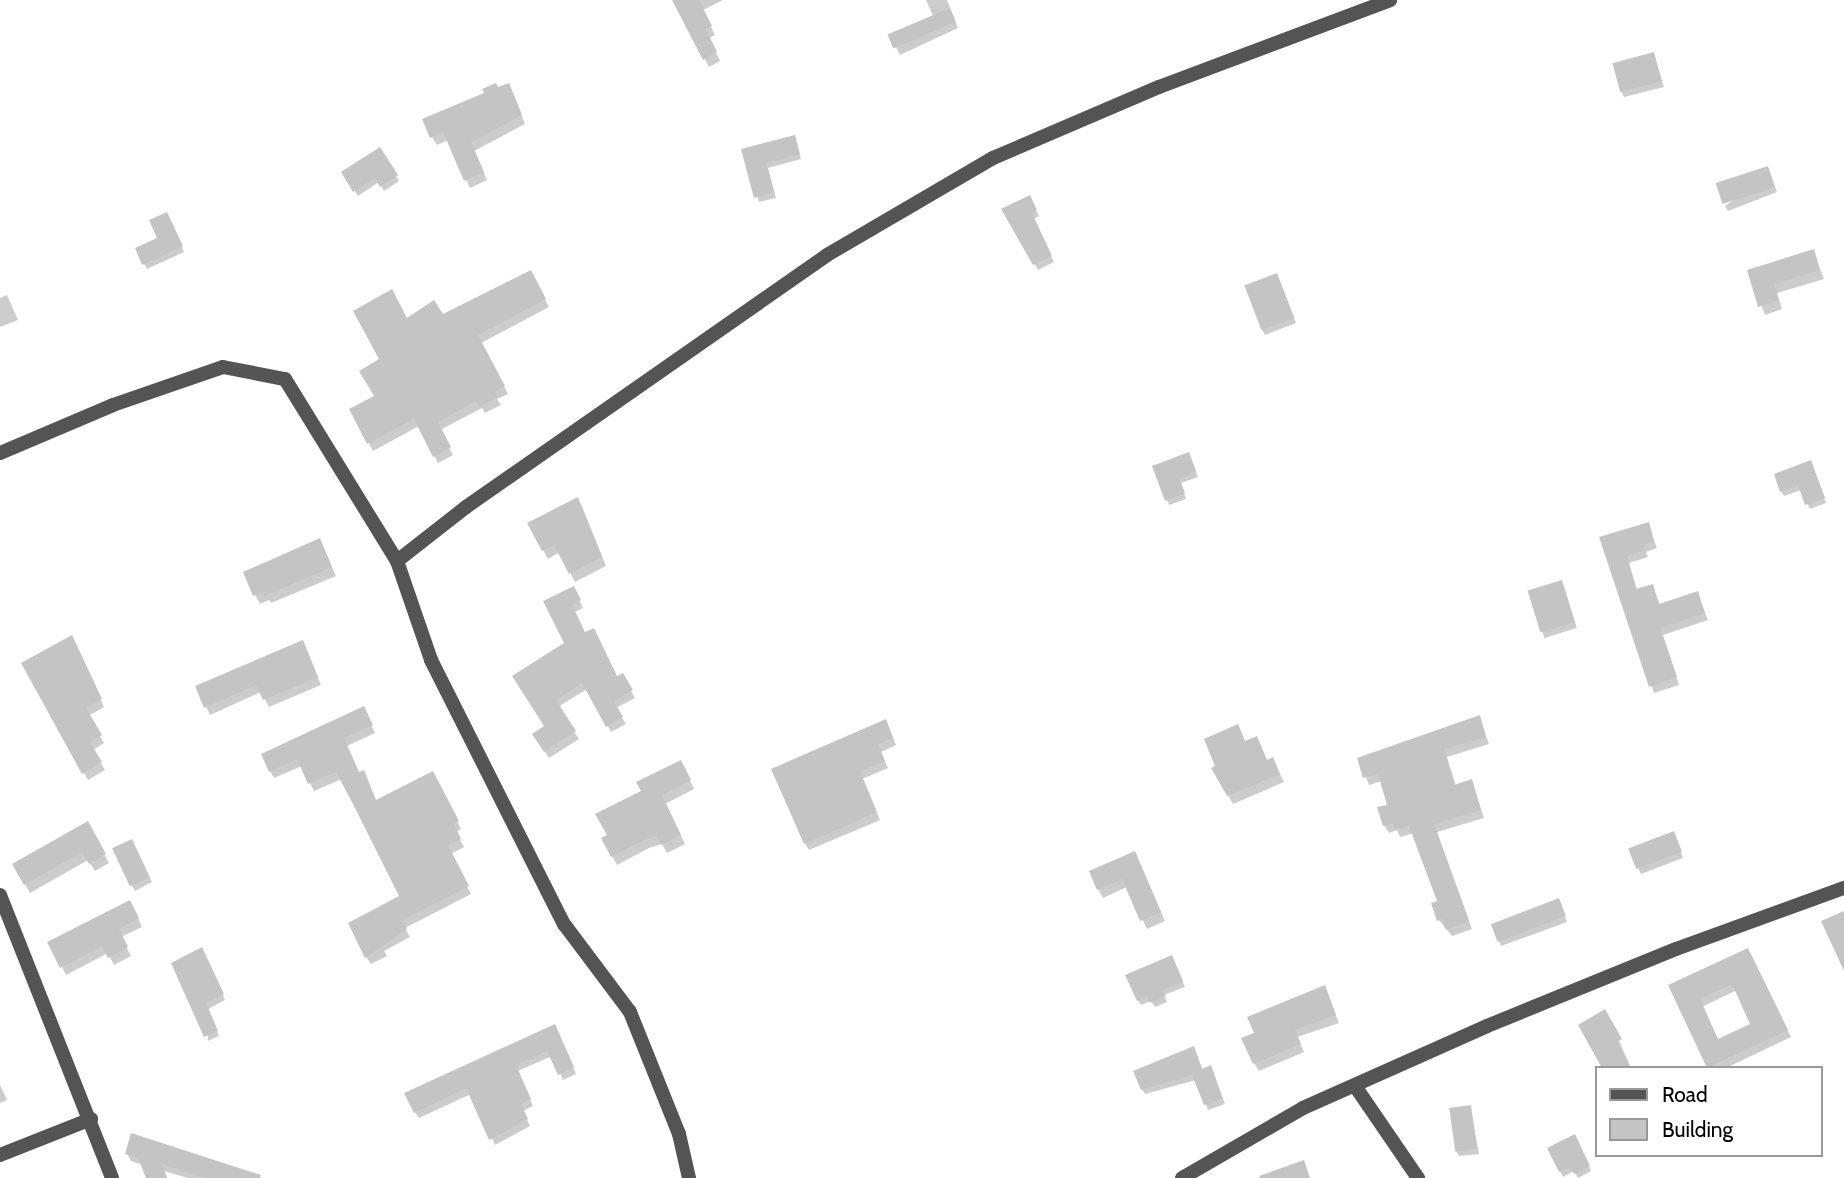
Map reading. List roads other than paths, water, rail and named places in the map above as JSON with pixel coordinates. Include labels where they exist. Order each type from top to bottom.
[{"type":"street","points":[[397,561],[477,500],[827,255],[993,158],[1159,87],[1390,0]]},
{"type":"street","points":[[0,453],[113,405],[223,367],[285,379],[397,561],[431,660],[473,750],[564,923],[630,1012],[679,1134],[689,1178]]},
{"type":"street","points":[[1182,1178],[1303,1108],[1676,949],[1844,888]]},
{"type":"street","points":[[0,895],[91,1119],[112,1178]]},
{"type":"street","points":[[1355,1086],[1418,1178]]},
{"type":"street","points":[[0,1155],[91,1119]]}]
